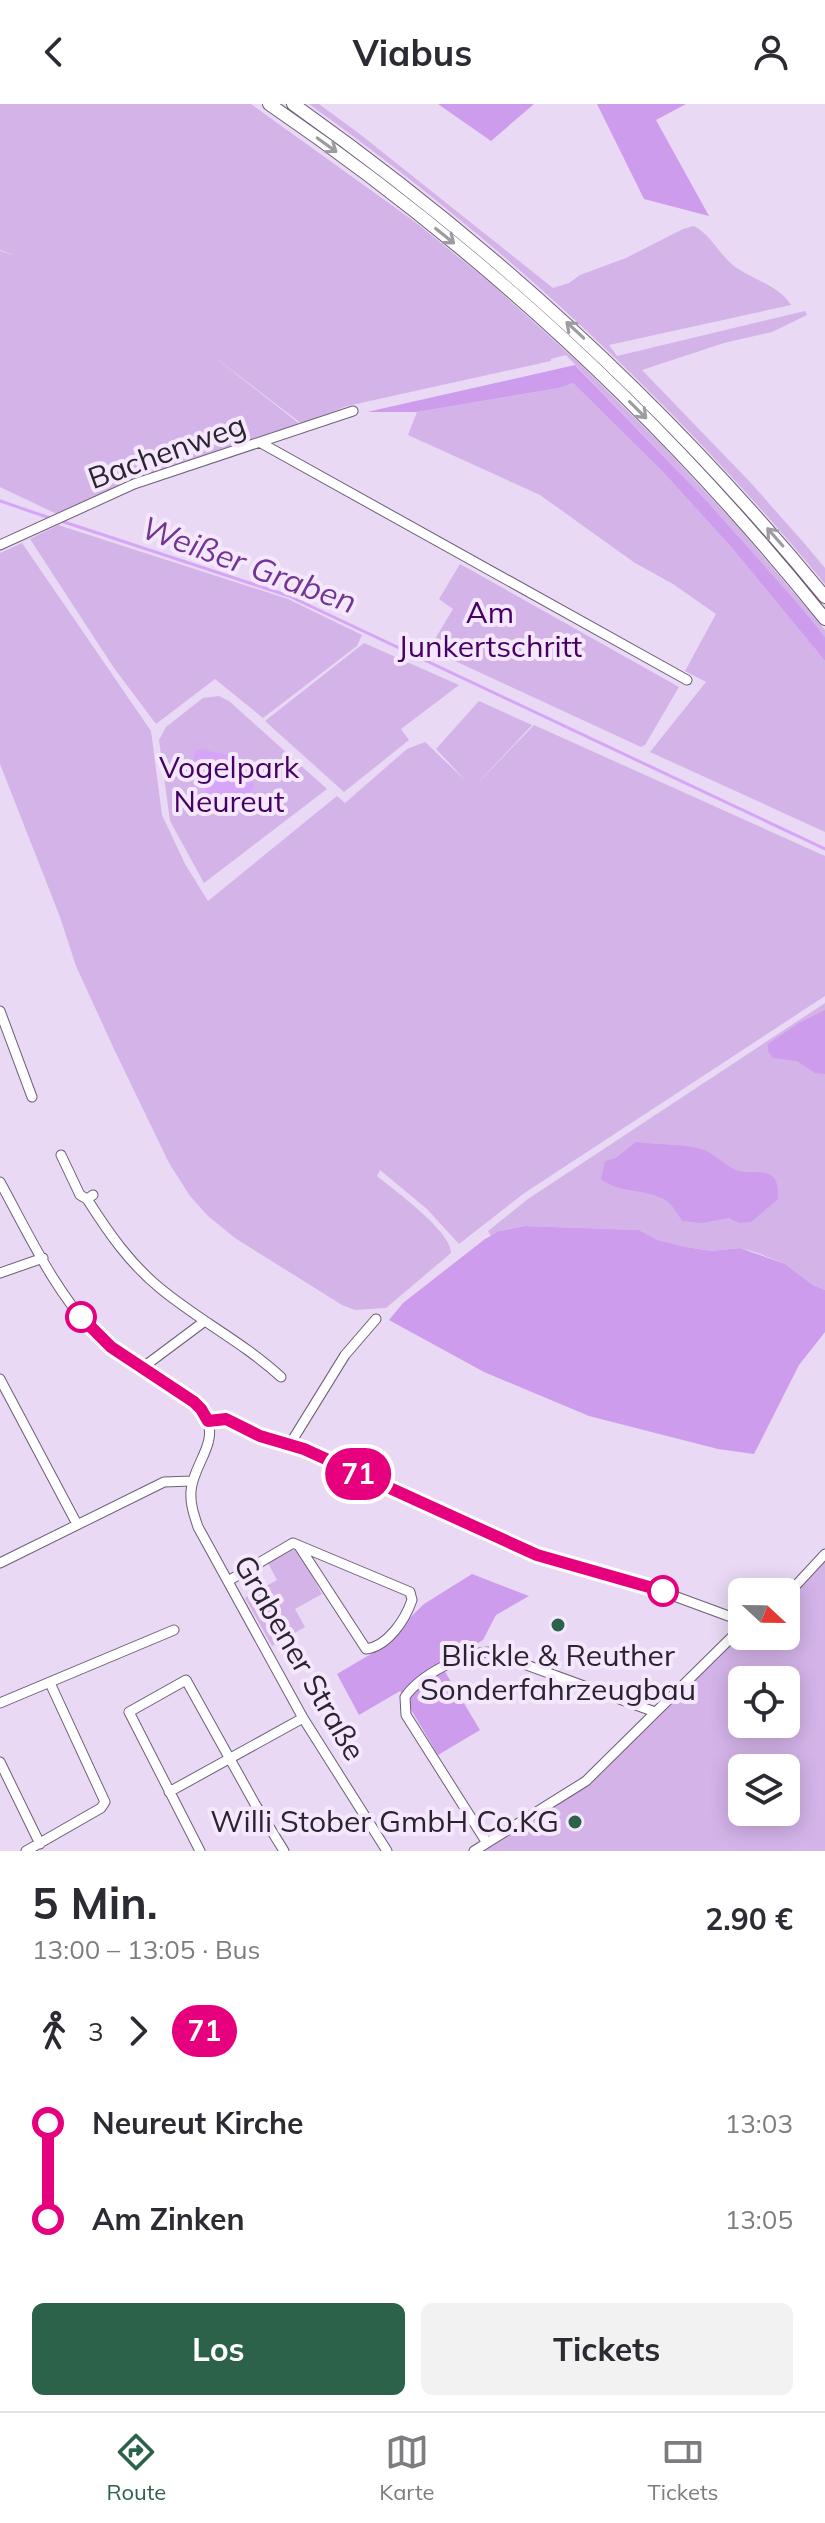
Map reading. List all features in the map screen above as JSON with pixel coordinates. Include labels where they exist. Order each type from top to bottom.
[{"type":"highway","points":[[269,104],[423,218],[526,304],[705,479],[825,619]]},
{"type":"highway","points":[[293,104],[444,217],[569,324],[723,478],[825,597]]},
{"type":"street","name":"Bachenweg","points":[[0,545],[134,484],[353,411]]},
{"type":"street","points":[[261,443],[687,680]]},
{"type":"street","points":[[0,1011],[32,1097]]},
{"type":"street","points":[[61,1155],[80,1195],[90,1197],[113,1239],[142,1272],[205,1321],[257,1355],[281,1377]]},
{"type":"street","points":[[0,1182],[78,1313],[95,1334],[194,1402],[208,1421],[209,1443],[192,1481],[164,1482],[0,1563]]},
{"type":"street","points":[[0,1273],[43,1258]]},
{"type":"street","points":[[290,1444],[345,1355],[376,1319]]},
{"type":"street","points":[[142,1368],[205,1321]]},
{"type":"street","points":[[0,1379],[77,1524]]},
{"type":"street","points":[[208,1421],[226,1419],[260,1436],[290,1444],[537,1555],[647,1586],[728,1616]]},
{"type":"street","name":"Grabener Straße","points":[[192,1481],[194,1517],[303,1718],[387,1851]]},
{"type":"street","points":[[228,1581],[293,1543],[412,1594],[409,1610],[396,1629],[372,1649],[366,1649],[299,1546]]},
{"type":"street","points":[[800,1581],[825,1554]]},
{"type":"street","points":[[0,1703],[174,1630]]},
{"type":"street","points":[[474,1851],[586,1781],[728,1641]]},
{"type":"street","points":[[487,1843],[406,1715],[405,1697],[415,1685],[462,1657],[491,1652],[655,1712]]},
{"type":"street","points":[[200,1851],[129,1712],[186,1680],[284,1851]]},
{"type":"street","points":[[26,1851],[101,1808],[105,1802],[50,1683]]},
{"type":"street","points":[[169,1792],[303,1718]]},
{"type":"street","points":[[0,1762],[40,1844]]},
{"type":"green space","points":[[0,104],[251,104],[415,222],[488,281],[580,364],[662,445],[739,528],[825,630],[825,637],[704,498],[566,355],[551,361],[347,406],[302,424],[208,352],[301,425],[165,469],[59,515],[0,487],[0,251],[14,255],[0,250]]},
{"type":"green space","points":[[309,104],[319,104],[361,135],[553,288],[694,226],[734,266],[772,288],[791,305],[609,345],[617,356],[805,311],[807,315],[772,332],[724,343],[642,370],[804,543],[825,568],[825,584],[708,451],[583,327],[450,211]]},
{"type":"green space","points":[[573,383],[663,472],[732,548],[825,661],[825,832],[650,752],[706,682],[685,671],[716,614],[673,584],[635,563],[540,495],[408,435],[417,412]]},
{"type":"green space","points":[[58,525],[288,599],[362,635],[357,646],[263,718],[215,679],[156,724],[114,668],[30,539]]},
{"type":"green space","points":[[22,543],[151,731],[162,815],[185,864],[208,901],[337,796],[345,803],[407,749],[425,742],[467,782],[436,749],[479,701],[532,725],[473,788],[534,725],[825,856],[825,996],[523,1194],[459,1244],[427,1209],[380,1170],[377,1176],[433,1223],[449,1244],[451,1253],[386,1308],[355,1310],[342,1305],[235,1238],[190,1196],[169,1163],[76,966],[0,764],[0,553]]},
{"type":"green space","name":"Am Junkertschritt","points":[[460,564],[679,687],[645,745],[641,747],[429,649],[453,609],[439,599]]},
{"type":"green space","points":[[364,643],[459,685],[401,729],[409,740],[344,792],[265,721]]},
{"type":"green space","name":"Vogelpark Neureut","points":[[219,696],[229,701],[327,789],[204,883],[170,821],[159,740],[166,727],[203,698]]},
{"type":"green space","points":[[825,1003],[825,1290],[785,1264],[755,1252],[740,1248],[711,1251],[681,1246],[658,1240],[639,1230],[525,1226],[499,1231],[491,1236],[488,1231],[528,1199]]},
{"type":"green space","points":[[291,1549],[297,1550],[322,1594],[295,1609],[305,1627],[272,1646],[245,1598],[277,1580],[268,1563]]},
{"type":"green space","points":[[825,1560],[825,1851],[482,1851],[582,1788],[728,1647],[728,1650],[800,1650],[800,1586]]},
{"type":"shaded area","points":[[438,104],[534,104],[491,141]]},
{"type":"shaded area","points":[[597,104],[686,104],[656,120],[709,216],[644,199]]},
{"type":"shaded area","points":[[575,365],[704,498],[798,604],[825,637],[825,661],[732,548],[663,472],[573,383],[417,412],[367,412]]},
{"type":"shaded area","points":[[200,749],[228,755],[254,784],[250,795],[234,809],[216,814],[194,765],[194,753]]},
{"type":"shaded area","points":[[825,1010],[825,1074],[815,1073],[797,1061],[773,1058],[768,1044]]},
{"type":"shaded area","points":[[636,1142],[698,1148],[736,1170],[771,1175],[778,1187],[778,1199],[751,1222],[739,1223],[729,1218],[702,1223],[683,1221],[669,1203],[659,1197],[617,1187],[601,1179],[605,1161],[616,1158]]},
{"type":"shaded area","points":[[525,1226],[639,1230],[658,1240],[681,1246],[711,1251],[740,1248],[785,1264],[825,1290],[825,1332],[799,1365],[754,1454],[718,1449],[589,1416],[484,1372],[389,1320],[403,1303],[485,1239],[499,1231]]},
{"type":"shaded area","points":[[472,1574],[529,1596],[496,1615],[483,1640],[441,1665],[480,1730],[438,1755],[400,1691],[359,1715],[337,1674],[376,1651],[424,1604]]},
{"type":"waterway","name":"Weißer Graben","points":[[0,501],[53,519]]},
{"type":"waterway","name":"Weißer Graben","points":[[61,521],[289,596],[825,849]]},
{"type":"bus line","name":"71","points":[[81,1317],[111,1347],[194,1402],[208,1421],[226,1419],[260,1436],[304,1449],[537,1555],[663,1591]]},
{"type":"place","name":"Blickle & Reuther Sonderfahrzeugbau","points":[[558,1625]]},
{"type":"place","name":"Willi Stober GmbH Co.KG","points":[[575,1822]]}]
